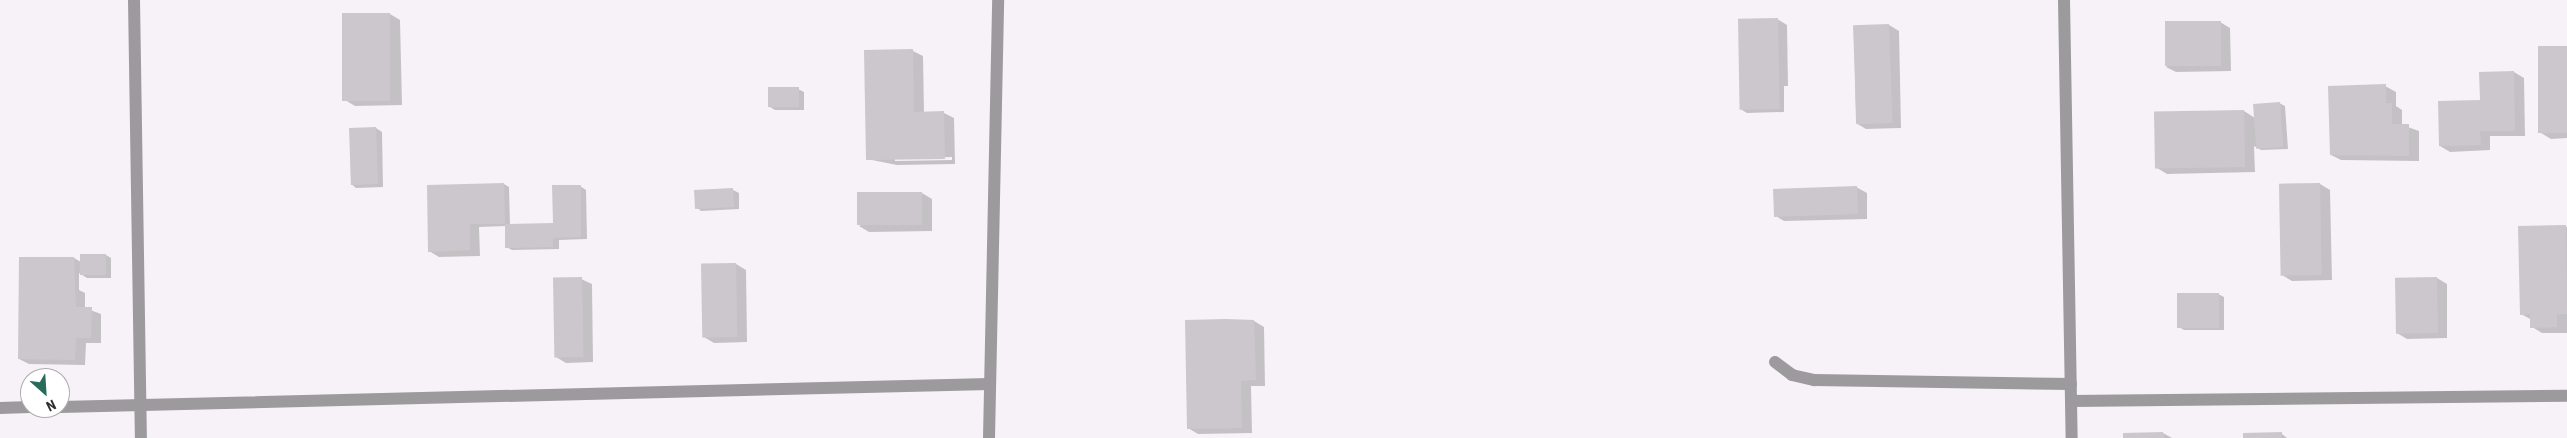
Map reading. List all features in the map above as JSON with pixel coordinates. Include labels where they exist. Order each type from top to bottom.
[{"type":"street","points":[[134,0],[142,406],[141,438]]},
{"type":"street","points":[[989,438],[998,0]]},
{"type":"street","points":[[2064,0],[2072,438]]},
{"type":"street","points":[[1775,362],[1792,375],[1814,380],[2071,384]]},
{"type":"street","points":[[70,407],[990,384]]},
{"type":"street","points":[[2071,401],[2567,396]]},
{"type":"street","points":[[0,408],[20,407]]},
{"type":"building","points":[[342,13],[390,13],[390,101],[342,101]]},
{"type":"building","points":[[1778,18],[1780,109],[1740,110],[1738,19]]},
{"type":"building","points":[[2165,21],[2221,21],[2221,66],[2165,66]]},
{"type":"building","points":[[1889,24],[1892,123],[1856,124],[1853,25]]},
{"type":"building","points":[[2538,46],[2567,46],[2567,133],[2538,133]]},
{"type":"building","points":[[913,49],[914,112],[944,111],[945,159],[866,160],[864,50]]},
{"type":"building","points":[[2514,71],[2515,131],[2480,131],[2481,145],[2439,146],[2438,101],[2480,100],[2479,72]]},
{"type":"building","points":[[2386,84],[2386,103],[2392,103],[2392,124],[2409,124],[2409,156],[2330,155],[2328,86]]},
{"type":"building","points":[[768,87],[799,87],[799,107],[768,107]]},
{"type":"building","points":[[2280,102],[2283,147],[2256,149],[2253,104]]},
{"type":"building","points":[[2244,110],[2245,167],[2155,169],[2154,112]]},
{"type":"building","points":[[376,127],[378,184],[351,185],[349,128]]},
{"type":"building","points":[[504,183],[505,224],[470,224],[470,250],[428,252],[427,185]]},
{"type":"building","points":[[2320,183],[2322,275],[2281,276],[2279,184]]},
{"type":"building","points":[[552,185],[581,185],[581,237],[553,238],[553,247],[505,248],[505,224],[553,223]]},
{"type":"building","points":[[1857,186],[1858,214],[1774,217],[1773,189]]},
{"type":"building","points":[[733,188],[734,207],[695,209],[694,190]]},
{"type":"building","points":[[857,192],[922,192],[922,225],[857,225]]},
{"type":"building","points":[[2566,225],[2567,314],[2557,314],[2557,327],[2530,328],[2530,314],[2520,315],[2518,226]]},
{"type":"building","points":[[80,254],[106,254],[106,275],[80,275]]},
{"type":"building","points":[[19,257],[74,257],[76,307],[92,307],[91,338],[76,338],[75,360],[18,359]]},
{"type":"building","points":[[736,263],[737,337],[702,338],[701,264]]},
{"type":"building","points":[[582,277],[583,357],[554,357],[553,278]]},
{"type":"building","points":[[2437,277],[2438,333],[2396,334],[2395,278]]},
{"type":"building","points":[[2177,293],[2219,293],[2219,328],[2177,328]]},
{"type":"building","points":[[1185,320],[1254,320],[1256,380],[1241,381],[1242,428],[1187,429]]},
{"type":"building","points":[[2163,432],[2164,438],[2123,438],[2123,433]]},
{"type":"building","points":[[2282,432],[2282,438],[2243,438],[2243,433]]}]
